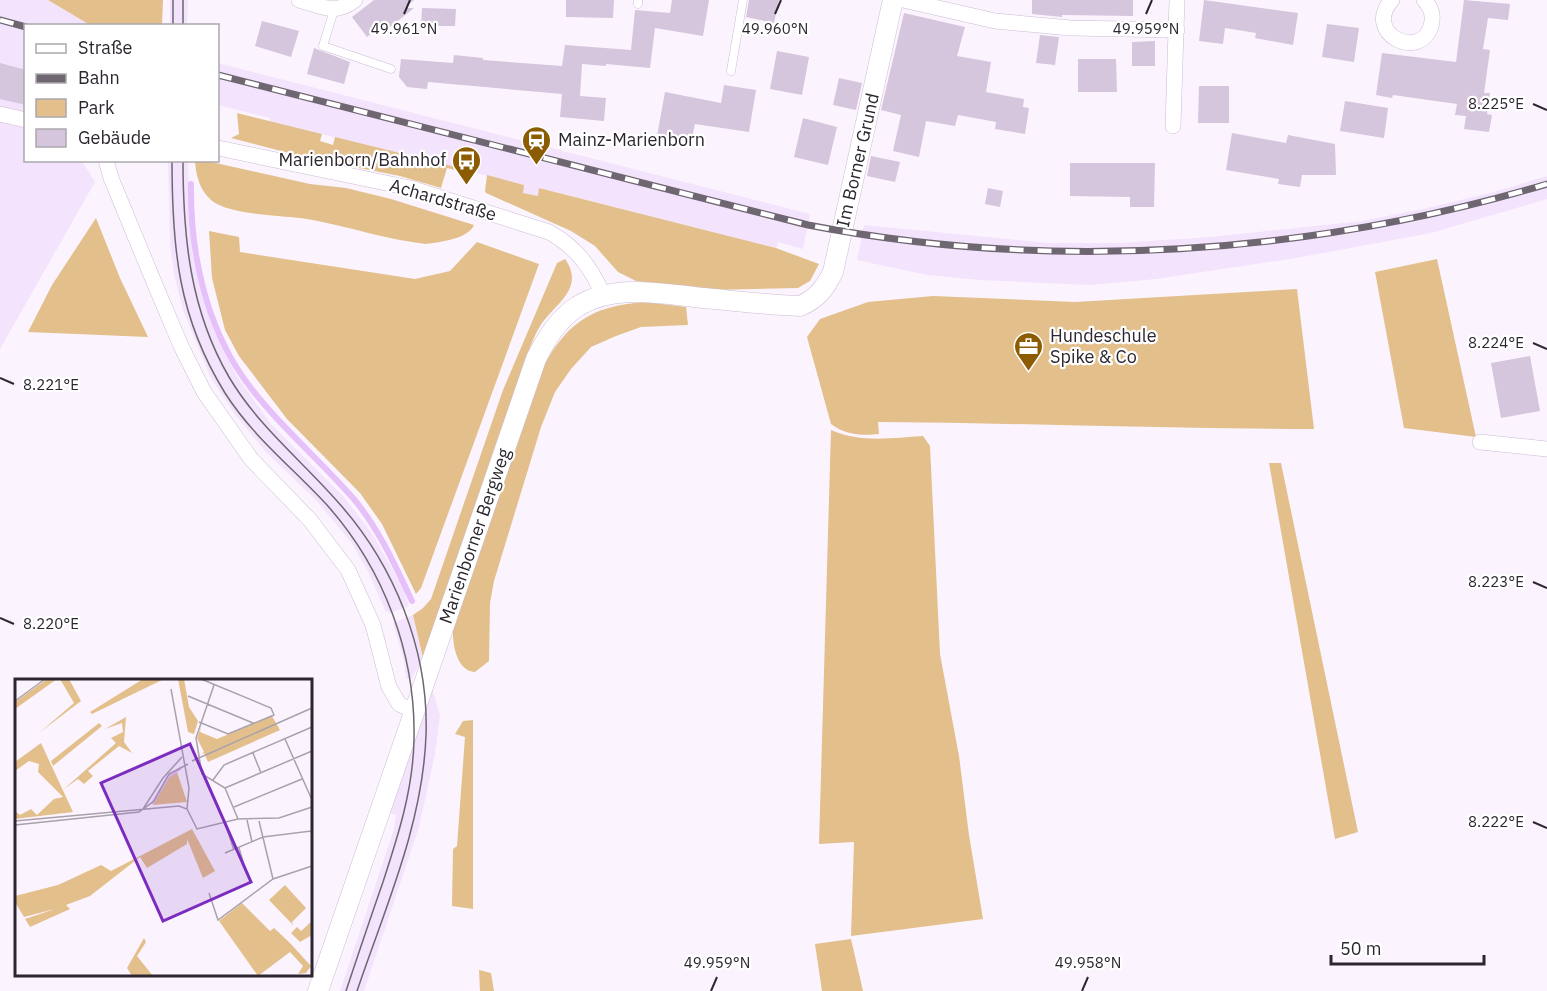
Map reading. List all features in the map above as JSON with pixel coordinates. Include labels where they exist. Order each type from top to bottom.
[{"type":"street","points":[[299,0],[334,10],[341,9],[355,0]]},
{"type":"street","name":"Im Borner Grund","points":[[800,306],[811,302],[825,289],[833,272],[893,0]]},
{"type":"street","points":[[903,0],[995,21],[1071,28],[1177,30]]},
{"type":"street","points":[[1173,126],[1177,0]]},
{"type":"street","points":[[1391,0],[1386,8],[1384,24],[1393,38],[1409,43],[1425,36],[1432,22],[1430,8],[1424,0]]},
{"type":"street","points":[[0,114],[24,120]]},
{"type":"street","name":"Achardstraße","points":[[219,148],[410,189],[549,232],[559,237],[582,257],[593,273],[603,295]]},
{"type":"street","points":[[107,162],[155,285],[204,392],[251,459],[310,520],[348,570],[373,625],[389,687],[399,705],[414,711]]},
{"type":"street","name":"Marienborner Bergweg","points":[[318,991],[536,360],[546,339],[567,314],[579,305],[603,295],[637,291],[800,306]]},
{"type":"street","points":[[1480,442],[1547,449]]},
{"type":"lane","points":[[731,70],[743,0]]},
{"type":"lane","points":[[334,10],[323,46],[391,69]]},
{"type":"shaded area","points":[[0,0],[48,0],[88,24],[24,24],[24,162],[83,162],[95,182],[0,349]]},
{"type":"shaded area","points":[[170,0],[188,0],[187,24],[170,24]]},
{"type":"shaded area","points":[[219,63],[810,214],[803,249],[778,242],[776,248],[540,188],[538,196],[522,193],[524,185],[270,121],[270,118],[219,105]]},
{"type":"shaded area","points":[[168,162],[188,162],[192,253],[202,296],[214,331],[238,378],[271,424],[344,497],[371,532],[403,588],[409,606],[390,613],[386,612],[368,571],[351,542],[316,500],[265,451],[234,413],[210,376],[183,310],[174,274],[170,244]]},
{"type":"shaded area","points":[[1547,176],[1547,199],[1431,233],[1296,258],[1156,279],[1090,285],[980,280],[927,275],[857,260],[864,225],[1048,243],[1120,243],[1210,237],[1362,221],[1494,192]]},
{"type":"shaded area","points":[[413,615],[423,658],[412,678],[406,679],[404,661],[393,623]]},
{"type":"shaded area","points":[[432,688],[440,716],[435,754],[419,827],[364,991],[340,991],[393,832],[396,815],[390,813]]},
{"type":"green space","points":[[48,0],[163,0],[162,24],[88,24]]},
{"type":"green space","points":[[237,113],[322,134],[320,141],[333,145],[335,137],[472,171],[471,174],[447,168],[441,188],[400,176],[308,158],[231,138],[239,134]]},
{"type":"green space","points":[[195,162],[211,162],[310,184],[346,188],[391,199],[474,225],[471,230],[460,237],[426,244],[398,240],[313,220],[238,211],[217,204],[207,196],[197,173]]},
{"type":"green space","points":[[487,175],[524,185],[523,193],[538,196],[539,188],[776,248],[819,264],[810,281],[798,288],[711,290],[636,281],[618,272],[595,246],[571,231],[486,193]]},
{"type":"green space","points":[[96,218],[120,278],[148,337],[28,332],[52,285]]},
{"type":"green space","points":[[209,231],[239,237],[240,252],[415,279],[450,271],[477,242],[539,264],[421,588],[416,594],[382,524],[360,493],[287,419],[239,356],[225,330],[212,278]]},
{"type":"green space","points":[[565,259],[572,278],[570,286],[567,294],[535,335],[526,357],[423,658],[413,615],[431,599],[503,390],[557,263]]},
{"type":"green space","points":[[1437,259],[1476,437],[1404,428],[1375,272]]},
{"type":"green space","points":[[1297,289],[1314,429],[878,422],[879,434],[854,434],[831,424],[807,337],[820,319],[868,302],[933,296],[1075,302]]},
{"type":"green space","points":[[645,302],[686,307],[688,325],[641,327],[591,347],[571,369],[555,392],[541,427],[494,581],[490,603],[489,661],[475,672],[469,670],[459,661],[453,640],[453,627],[540,372],[560,341],[581,320],[609,308]]},
{"type":"green space","points":[[831,430],[865,438],[923,436],[930,446],[940,654],[959,756],[983,919],[851,936],[854,842],[819,844]]},
{"type":"green space","points":[[1269,463],[1281,463],[1358,832],[1335,839]]},
{"type":"green space","points":[[473,720],[473,909],[452,906],[453,849],[457,846],[465,737],[455,734],[463,721]]},
{"type":"green space","points":[[851,939],[863,991],[822,991],[815,944]]},
{"type":"green space","points":[[479,970],[491,973],[494,991],[480,991]]},
{"type":"building","points":[[374,0],[414,0],[405,8],[414,8],[388,29],[384,24],[367,37],[352,17]]},
{"type":"building","points":[[566,0],[614,0],[613,18],[566,17]]},
{"type":"building","points":[[672,0],[709,0],[703,36],[655,28],[650,68],[582,64],[580,96],[606,98],[604,121],[560,117],[562,94],[428,82],[427,89],[407,87],[399,77],[401,59],[453,63],[454,55],[483,58],[483,60],[562,66],[565,45],[631,50],[635,10],[670,13]]},
{"type":"building","points":[[749,0],[779,0],[774,23],[746,17]]},
{"type":"building","points":[[1032,0],[1133,0],[1133,16],[1062,15],[1062,17],[1032,14]]},
{"type":"building","points":[[1204,0],[1298,13],[1293,45],[1255,38],[1256,33],[1225,28],[1223,44],[1199,41]]},
{"type":"building","points":[[1464,0],[1510,4],[1508,20],[1488,18],[1483,49],[1490,50],[1484,93],[1490,93],[1487,114],[1492,115],[1489,132],[1464,129],[1466,116],[1455,115],[1457,104],[1393,95],[1392,98],[1376,95],[1382,53],[1456,62]]},
{"type":"building","points":[[422,8],[456,9],[455,26],[421,26]]},
{"type":"building","points":[[904,13],[965,27],[957,56],[991,62],[986,92],[1024,99],[1023,107],[1029,108],[1025,134],[995,129],[996,122],[958,115],[955,126],[926,121],[919,157],[893,151],[901,115],[881,110]]},
{"type":"building","points":[[262,21],[299,31],[291,57],[255,46]]},
{"type":"building","points":[[1327,24],[1359,28],[1354,62],[1322,57]]},
{"type":"building","points":[[1040,35],[1059,37],[1055,65],[1036,63]]},
{"type":"building","points":[[1155,41],[1155,66],[1132,66],[1132,42]]},
{"type":"building","points":[[314,48],[350,62],[344,84],[307,74]]},
{"type":"building","points":[[777,51],[809,57],[802,95],[770,89]]},
{"type":"building","points":[[1078,59],[1116,59],[1117,92],[1078,92]]},
{"type":"building","points":[[0,63],[24,69],[24,105],[0,99]]},
{"type":"building","points":[[839,78],[862,83],[856,110],[833,105]]},
{"type":"building","points":[[724,85],[756,90],[749,132],[695,124],[691,142],[657,136],[665,92],[721,103]]},
{"type":"building","points":[[1199,86],[1229,86],[1229,123],[1198,123]]},
{"type":"building","points":[[1345,101],[1388,108],[1384,138],[1340,131]]},
{"type":"building","points":[[803,118],[837,127],[828,165],[794,157]]},
{"type":"building","points":[[1232,133],[1286,143],[1288,135],[1335,144],[1336,175],[1302,175],[1300,187],[1278,184],[1279,179],[1226,170]]},
{"type":"building","points":[[871,156],[900,162],[895,182],[867,176]]},
{"type":"building","points":[[1070,163],[1155,163],[1154,207],[1130,207],[1130,197],[1070,196]]},
{"type":"building","points":[[988,188],[1003,191],[1000,207],[985,204]]},
{"type":"building","points":[[1530,356],[1540,411],[1501,418],[1491,363]]},
{"type":"waterway","points":[[191,184],[193,235],[197,261],[210,311],[231,358],[257,396],[340,483],[371,522],[412,601]]},
{"type":"tram line","points":[[173,0],[173,24]]},
{"type":"tram line","points":[[183,0],[183,24]]},
{"type":"tram line","points":[[172,162],[176,252],[181,281],[197,337],[209,365],[225,393],[248,424],[327,505],[365,557],[393,614],[409,676],[414,740],[408,795],[389,865],[346,991]]},
{"type":"tram line","points":[[183,162],[187,245],[191,272],[205,326],[216,352],[240,395],[280,442],[337,501],[375,552],[404,610],[421,671],[426,735],[418,801],[401,865],[357,991]]},
{"type":"railway","points":[[0,20],[24,26]]},
{"type":"railway","points":[[219,75],[808,225],[900,240],[993,248],[1086,251],[1180,249],[1273,241],[1365,227],[1457,208],[1547,184]]},
{"type":"place","name":"Mainz-Marienborn","points":[[537,166]]},
{"type":"place","name":"Marienborn/Bahnhof","points":[[467,186]]},
{"type":"place","name":"Hundeschule Spike & Co","points":[[1029,372]]}]
